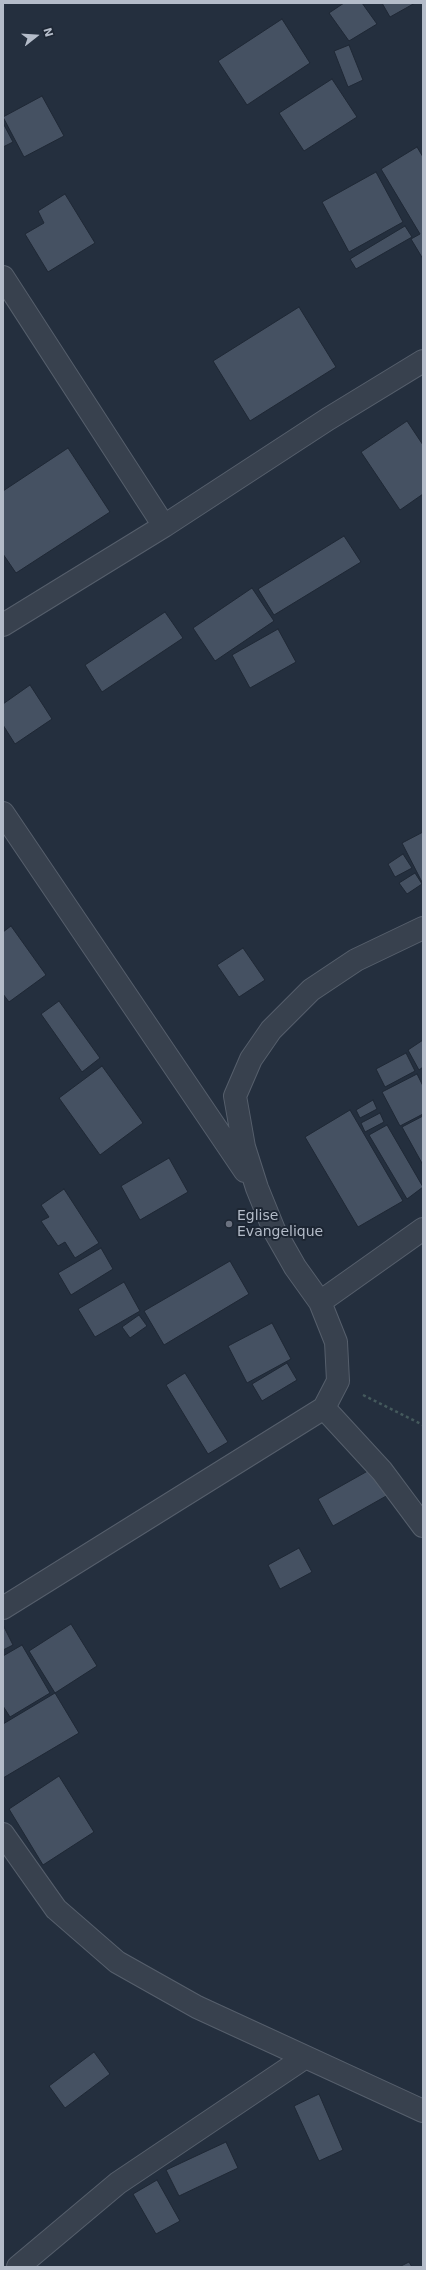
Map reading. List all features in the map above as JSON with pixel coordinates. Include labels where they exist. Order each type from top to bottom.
[{"type":"street","points":[[3,277],[164,526]]},
{"type":"street","points":[[3,625],[164,526],[328,419],[423,361]]},
{"type":"street","points":[[3,813],[257,1188]]},
{"type":"street","points":[[3,1608],[324,1408],[338,1381],[336,1342],[320,1302],[295,1267],[274,1230],[257,1188],[244,1147],[235,1096],[251,1059],[271,1030],[311,990],[356,960],[423,928]]},
{"type":"street","points":[[320,1302],[423,1229]]},
{"type":"street","points":[[324,1408],[382,1471],[423,1526]]},
{"type":"street","points":[[3,1834],[56,1909],[117,1962],[197,2007],[304,2058],[423,2111]]},
{"type":"street","points":[[18,2267],[118,2183],[304,2058]]},
{"type":"path","points":[[338,1381],[423,1425]]},
{"type":"building","points":[[344,3],[362,3],[377,24],[349,41],[329,13]]},
{"type":"building","points":[[382,3],[415,3],[390,17]]},
{"type":"building","points":[[282,19],[310,63],[247,105],[218,61]]},
{"type":"building","points":[[349,45],[363,80],[348,87],[334,51]]},
{"type":"building","points":[[332,79],[357,117],[304,151],[279,113]]},
{"type":"building","points":[[42,96],[64,136],[24,157],[3,117]]},
{"type":"building","points":[[3,123],[13,142],[3,147]]},
{"type":"building","points":[[417,147],[423,157],[423,259],[411,239],[420,234],[381,169]]},
{"type":"building","points":[[376,172],[403,222],[349,252],[322,202]]},
{"type":"building","points":[[65,194],[95,243],[48,272],[25,234],[44,223],[38,211]]},
{"type":"building","points":[[405,226],[412,237],[356,269],[350,259]]},
{"type":"building","points":[[299,307],[336,367],[250,421],[213,361]]},
{"type":"building","points":[[407,421],[423,445],[423,494],[400,510],[361,452]]},
{"type":"building","points":[[68,448],[110,512],[16,573],[3,554],[3,491]]},
{"type":"building","points":[[344,536],[361,562],[274,615],[258,589]]},
{"type":"building","points":[[252,588],[274,621],[215,661],[193,628]]},
{"type":"building","points":[[165,612],[183,638],[102,692],[85,665]]},
{"type":"building","points":[[278,629],[296,662],[250,688],[232,655]]},
{"type":"building","points":[[30,685],[52,719],[15,744],[3,725],[3,704]]},
{"type":"building","points":[[423,832],[423,884],[402,843]]},
{"type":"building","points":[[403,854],[412,868],[395,877],[388,864]]},
{"type":"building","points":[[415,873],[422,884],[407,894],[399,883]]},
{"type":"building","points":[[11,926],[46,975],[9,1002],[3,994],[3,932]]},
{"type":"building","points":[[243,948],[265,980],[239,997],[217,965]]},
{"type":"building","points":[[59,1001],[100,1058],[82,1072],[41,1014]]},
{"type":"building","points":[[423,1040],[423,1067],[419,1070],[408,1050]]},
{"type":"building","points":[[406,1053],[415,1071],[385,1087],[376,1069]]},
{"type":"building","points":[[102,1066],[143,1123],[100,1155],[59,1098]]},
{"type":"building","points":[[417,1074],[423,1086],[423,1114],[400,1126],[382,1092]]},
{"type":"building","points":[[373,1100],[377,1109],[360,1118],[356,1110]]},
{"type":"building","points":[[350,1110],[403,1201],[358,1227],[305,1137]]},
{"type":"building","points":[[380,1113],[384,1122],[365,1132],[361,1123]]},
{"type":"building","points":[[423,1116],[423,1165],[402,1127]]},
{"type":"building","points":[[387,1125],[423,1187],[407,1199],[369,1135]]},
{"type":"building","points":[[169,1158],[188,1192],[140,1220],[121,1186]]},
{"type":"building","points":[[64,1189],[99,1243],[75,1258],[65,1242],[58,1246],[41,1221],[49,1217],[41,1205]]},
{"type":"building","points":[[101,1248],[113,1269],[71,1295],[58,1273]]},
{"type":"building","points":[[230,1261],[249,1294],[164,1345],[144,1311]]},
{"type":"building","points":[[124,1282],[140,1311],[95,1337],[78,1309]]},
{"type":"building","points":[[139,1315],[147,1326],[130,1338],[122,1327]]},
{"type":"building","points":[[272,1323],[291,1359],[247,1383],[228,1346]]},
{"type":"building","points":[[287,1363],[297,1380],[262,1401],[252,1384]]},
{"type":"building","points":[[185,1373],[228,1442],[208,1454],[166,1385]]},
{"type":"building","points":[[373,1468],[388,1495],[333,1526],[318,1499]]},
{"type":"building","points":[[299,1548],[312,1572],[280,1589],[268,1565]]},
{"type":"building","points":[[71,1624],[97,1666],[55,1693],[29,1651]]},
{"type":"building","points":[[4,1627],[13,1645],[3,1650],[3,1628]]},
{"type":"building","points":[[22,1645],[50,1693],[10,1717],[3,1706],[3,1656]]},
{"type":"building","points":[[55,1693],[79,1733],[3,1778],[3,1724]]},
{"type":"building","points":[[59,1776],[94,1832],[43,1865],[9,1809]]},
{"type":"building","points":[[94,2052],[110,2074],[65,2108],[49,2086]]},
{"type":"building","points":[[319,2094],[343,2150],[319,2161],[294,2106]]},
{"type":"building","points":[[226,2142],[238,2168],[179,2196],[166,2170]]},
{"type":"building","points":[[157,2180],[180,2221],[156,2234],[133,2194]]},
{"type":"building","points":[[409,2262],[412,2267],[399,2267]]},
{"type":"place","name":"Eglise Evangelique","points":[[229,1224]]}]
